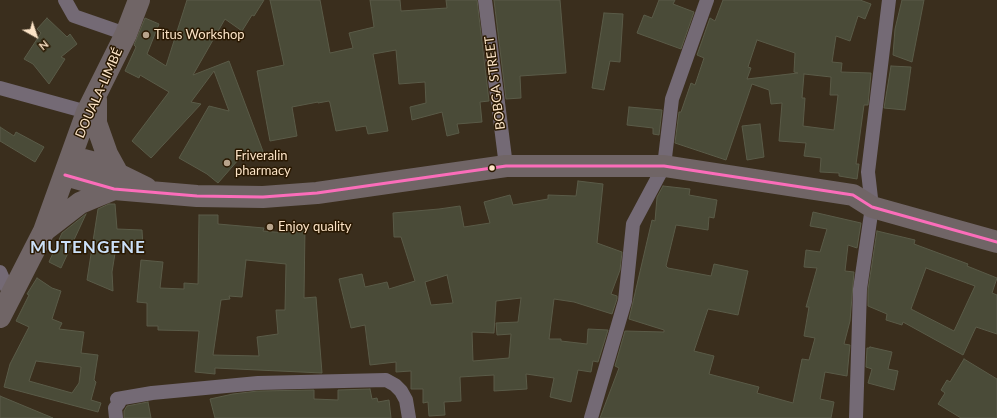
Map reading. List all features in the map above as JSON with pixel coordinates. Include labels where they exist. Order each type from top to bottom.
[{"type":"highway","name":"DOUALA-LIMBÉ","points":[[0,317],[44,231],[87,112],[126,34],[139,0]]},
{"type":"highway","points":[[97,92],[95,112],[96,123],[116,181]]},
{"type":"highway","points":[[68,166],[152,191],[219,196],[263,197],[317,193],[506,166],[664,166],[853,195],[872,207],[997,242]]},
{"type":"highway","points":[[44,231],[80,203],[116,181]]},
{"type":"street","points":[[65,0],[74,16],[126,34]]},
{"type":"street","name":"BOBGA STREET","points":[[485,0],[506,166]]},
{"type":"street","points":[[591,418],[625,301],[633,224],[664,166],[672,98],[707,0]]},
{"type":"street","points":[[856,418],[860,288],[872,207],[868,172],[889,0]]},
{"type":"street","points":[[0,88],[87,112]]},
{"type":"street","points":[[0,272],[10,295]]},
{"type":"street","points":[[116,418],[115,408],[119,403],[117,399],[152,393],[258,383],[386,380],[395,385],[401,391],[406,400],[409,418]]},
{"type":"building","points":[[187,0],[264,0],[242,31],[225,19],[193,75],[229,61],[264,154],[239,159],[218,183],[207,174],[179,158],[209,106],[229,111],[214,71],[191,102],[201,104],[151,158],[132,141],[169,92],[140,75],[139,78],[125,71],[136,47],[134,45],[145,18],[159,24],[147,54],[166,66]]},
{"type":"building","points":[[270,0],[320,0],[330,53],[353,48],[349,33],[374,27],[370,0],[400,0],[401,11],[447,8],[446,0],[477,0],[489,101],[480,102],[482,122],[457,124],[459,133],[447,136],[442,112],[412,120],[410,107],[426,103],[425,82],[399,84],[396,50],[373,54],[388,131],[368,134],[366,126],[336,131],[329,101],[292,107],[297,136],[270,141],[257,71],[284,65]]},
{"type":"building","points":[[494,0],[560,0],[566,73],[520,76],[521,98],[506,99]]},
{"type":"building","points":[[659,0],[675,0],[673,4],[694,12],[681,49],[637,33],[644,15],[652,18]]},
{"type":"building","points":[[723,0],[860,0],[871,4],[865,19],[858,16],[850,41],[836,36],[832,62],[842,63],[841,72],[871,73],[868,105],[864,105],[856,164],[859,164],[857,179],[839,176],[839,173],[820,172],[821,158],[804,156],[806,143],[779,141],[782,103],[771,104],[769,90],[752,84],[726,160],[675,143],[679,112],[681,112],[691,83],[695,85],[704,58],[697,55],[710,18],[715,21]],"holes":[[[757,40],[795,53],[794,72],[798,73],[747,79],[751,68],[748,67]],[[804,74],[831,77],[830,95],[838,95],[834,130],[803,126],[805,98],[802,98]]]},
{"type":"building","points":[[902,0],[924,0],[912,62],[893,55],[895,29]]},
{"type":"building","points":[[604,13],[623,14],[620,62],[610,61],[604,90],[592,88]]},
{"type":"building","points":[[47,18],[67,37],[70,34],[77,44],[61,57],[65,59],[49,84],[33,64],[24,59],[41,33],[37,29]]},
{"type":"building","points":[[891,66],[911,67],[905,110],[884,108]]},
{"type":"building","points":[[629,107],[662,110],[659,135],[653,134],[653,128],[627,125]]},
{"type":"building","points":[[760,124],[764,157],[747,160],[742,126]]},
{"type":"building","points":[[0,127],[14,136],[16,132],[44,147],[35,162],[0,141]]},
{"type":"building","points":[[578,181],[603,184],[597,243],[622,252],[620,270],[611,294],[617,296],[612,314],[574,302],[554,299],[549,339],[561,339],[561,341],[587,344],[588,329],[608,330],[598,362],[593,361],[591,372],[578,370],[571,402],[550,397],[554,378],[526,374],[527,389],[494,391],[494,375],[460,377],[461,401],[444,402],[445,415],[429,416],[428,402],[423,403],[423,389],[411,389],[411,371],[396,372],[396,362],[370,365],[365,325],[351,328],[339,279],[362,274],[365,287],[387,282],[389,289],[415,281],[401,237],[394,237],[393,213],[460,206],[464,227],[490,223],[484,202],[510,195],[513,205],[548,199],[548,195],[576,196]],"holes":[[[447,275],[453,303],[431,305],[425,282]],[[521,298],[518,322],[496,323],[497,335],[511,334],[509,358],[473,361],[472,332],[494,333],[496,301]]]},
{"type":"building","points":[[663,186],[690,189],[689,195],[717,200],[714,218],[709,217],[708,230],[676,225],[666,266],[668,268],[711,276],[714,264],[748,271],[738,315],[708,309],[694,351],[714,356],[709,374],[759,387],[757,393],[793,403],[802,359],[809,360],[815,338],[804,336],[809,307],[806,307],[817,268],[804,267],[806,250],[820,252],[827,229],[810,226],[813,212],[861,223],[857,248],[848,245],[845,271],[854,272],[850,321],[844,344],[850,345],[847,376],[825,372],[820,399],[834,402],[831,418],[600,418],[619,368],[615,366],[625,331],[664,332],[664,330],[629,319],[652,220],[655,221],[657,197]]},
{"type":"building","points":[[109,204],[115,204],[117,229],[142,230],[143,247],[116,247],[112,272],[113,291],[87,280],[98,209]]},
{"type":"building","points":[[86,214],[61,268],[49,262],[62,233]]},
{"type":"building","points":[[199,215],[218,215],[218,224],[264,228],[263,231],[286,233],[287,227],[305,227],[304,298],[316,297],[322,373],[215,368],[215,374],[195,372],[199,331],[158,330],[158,326],[147,326],[147,303],[137,302],[141,260],[163,262],[160,288],[184,289],[184,283],[198,284]],"holes":[[[246,260],[286,264],[285,310],[276,310],[278,334],[257,337],[259,356],[213,355],[221,300],[230,299],[229,296],[242,297]]]},
{"type":"building","points":[[877,231],[915,240],[914,244],[968,264],[967,266],[997,278],[992,293],[997,295],[997,334],[976,327],[963,355],[903,322],[902,325],[886,320],[887,314],[868,306],[868,290]],"holes":[[[926,268],[975,286],[954,331],[911,309]]]},
{"type":"building","points":[[37,278],[52,288],[61,291],[52,319],[62,323],[59,329],[84,332],[81,353],[98,355],[94,380],[96,382],[91,400],[101,403],[98,412],[4,387],[10,364],[29,327],[16,321],[29,295],[27,294]],"holes":[[[36,361],[81,367],[79,383],[72,393],[29,381]]]},
{"type":"building","points":[[870,347],[892,352],[888,369],[898,371],[894,390],[868,383],[872,369],[866,367],[867,348]]},
{"type":"building","points":[[964,359],[997,379],[997,418],[961,418],[938,404],[945,393],[941,390],[947,380],[950,382]]},
{"type":"building","points":[[370,389],[372,399],[377,398],[378,402],[389,400],[391,418],[215,418],[210,399],[258,391],[314,390],[314,399],[338,400],[338,390]]},
{"type":"building","points":[[0,396],[53,418],[0,418]]},
{"type":"building","points":[[148,402],[151,418],[124,418],[124,411],[127,406]]},
{"type":"transit line","points":[[65,175],[114,189],[197,196],[263,197],[317,193],[506,166],[664,166],[853,195],[872,207],[997,242]]},
{"type":"place","name":"Titus Workshop","points":[[146,35]]},
{"type":"place","name":"Friveralin pharmacy","points":[[227,163]]},
{"type":"place","name":"Enjoy quality","points":[[270,227]]},
{"type":"district","name":"MUTENGENE","points":[[88,248]]}]
